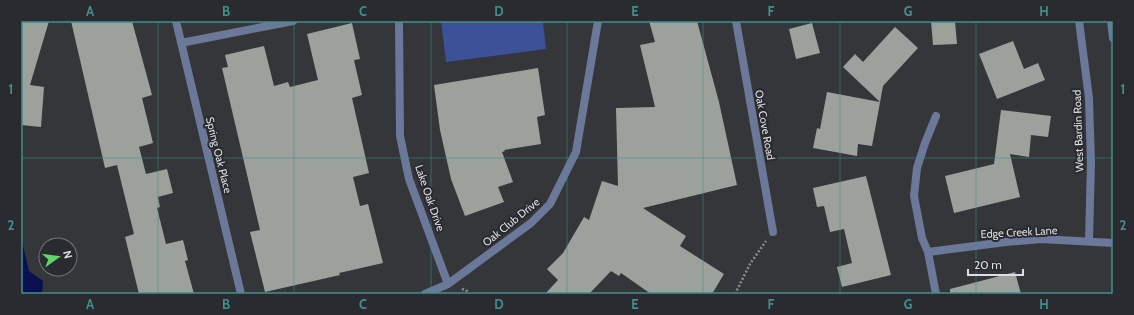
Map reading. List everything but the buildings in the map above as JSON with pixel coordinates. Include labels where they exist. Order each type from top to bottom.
[{"type":"street","name":"Spring Oak Place","points":[[176,21],[242,294]]},
{"type":"street","points":[[181,43],[293,21]]},
{"type":"street","name":"Lake Oak Drive","points":[[399,21],[400,136],[410,179],[448,284]]},
{"type":"street","name":"Oak Club Drive","points":[[425,294],[448,284],[530,223],[550,204],[576,152],[598,21]]},
{"type":"street","name":"Oak Cove Road","points":[[736,21],[773,232]]},
{"type":"street","name":"West Bardin Road","points":[[1079,21],[1089,112],[1091,163],[1088,241]]},
{"type":"street","points":[[1111,21],[1113,38]]},
{"type":"street","points":[[936,116],[917,168],[914,196],[922,238],[928,252],[936,294]]},
{"type":"street","name":"Edge Creek Lane","points":[[928,252],[1020,241],[1088,241],[1113,243]]},
{"type":"path","points":[[735,294],[750,264],[773,232]]},
{"type":"shaded area","points":[[441,21],[543,21],[546,49],[446,62]]},
{"type":"shaded area","points":[[21,237],[29,271],[43,281],[42,294],[21,294]]}]
